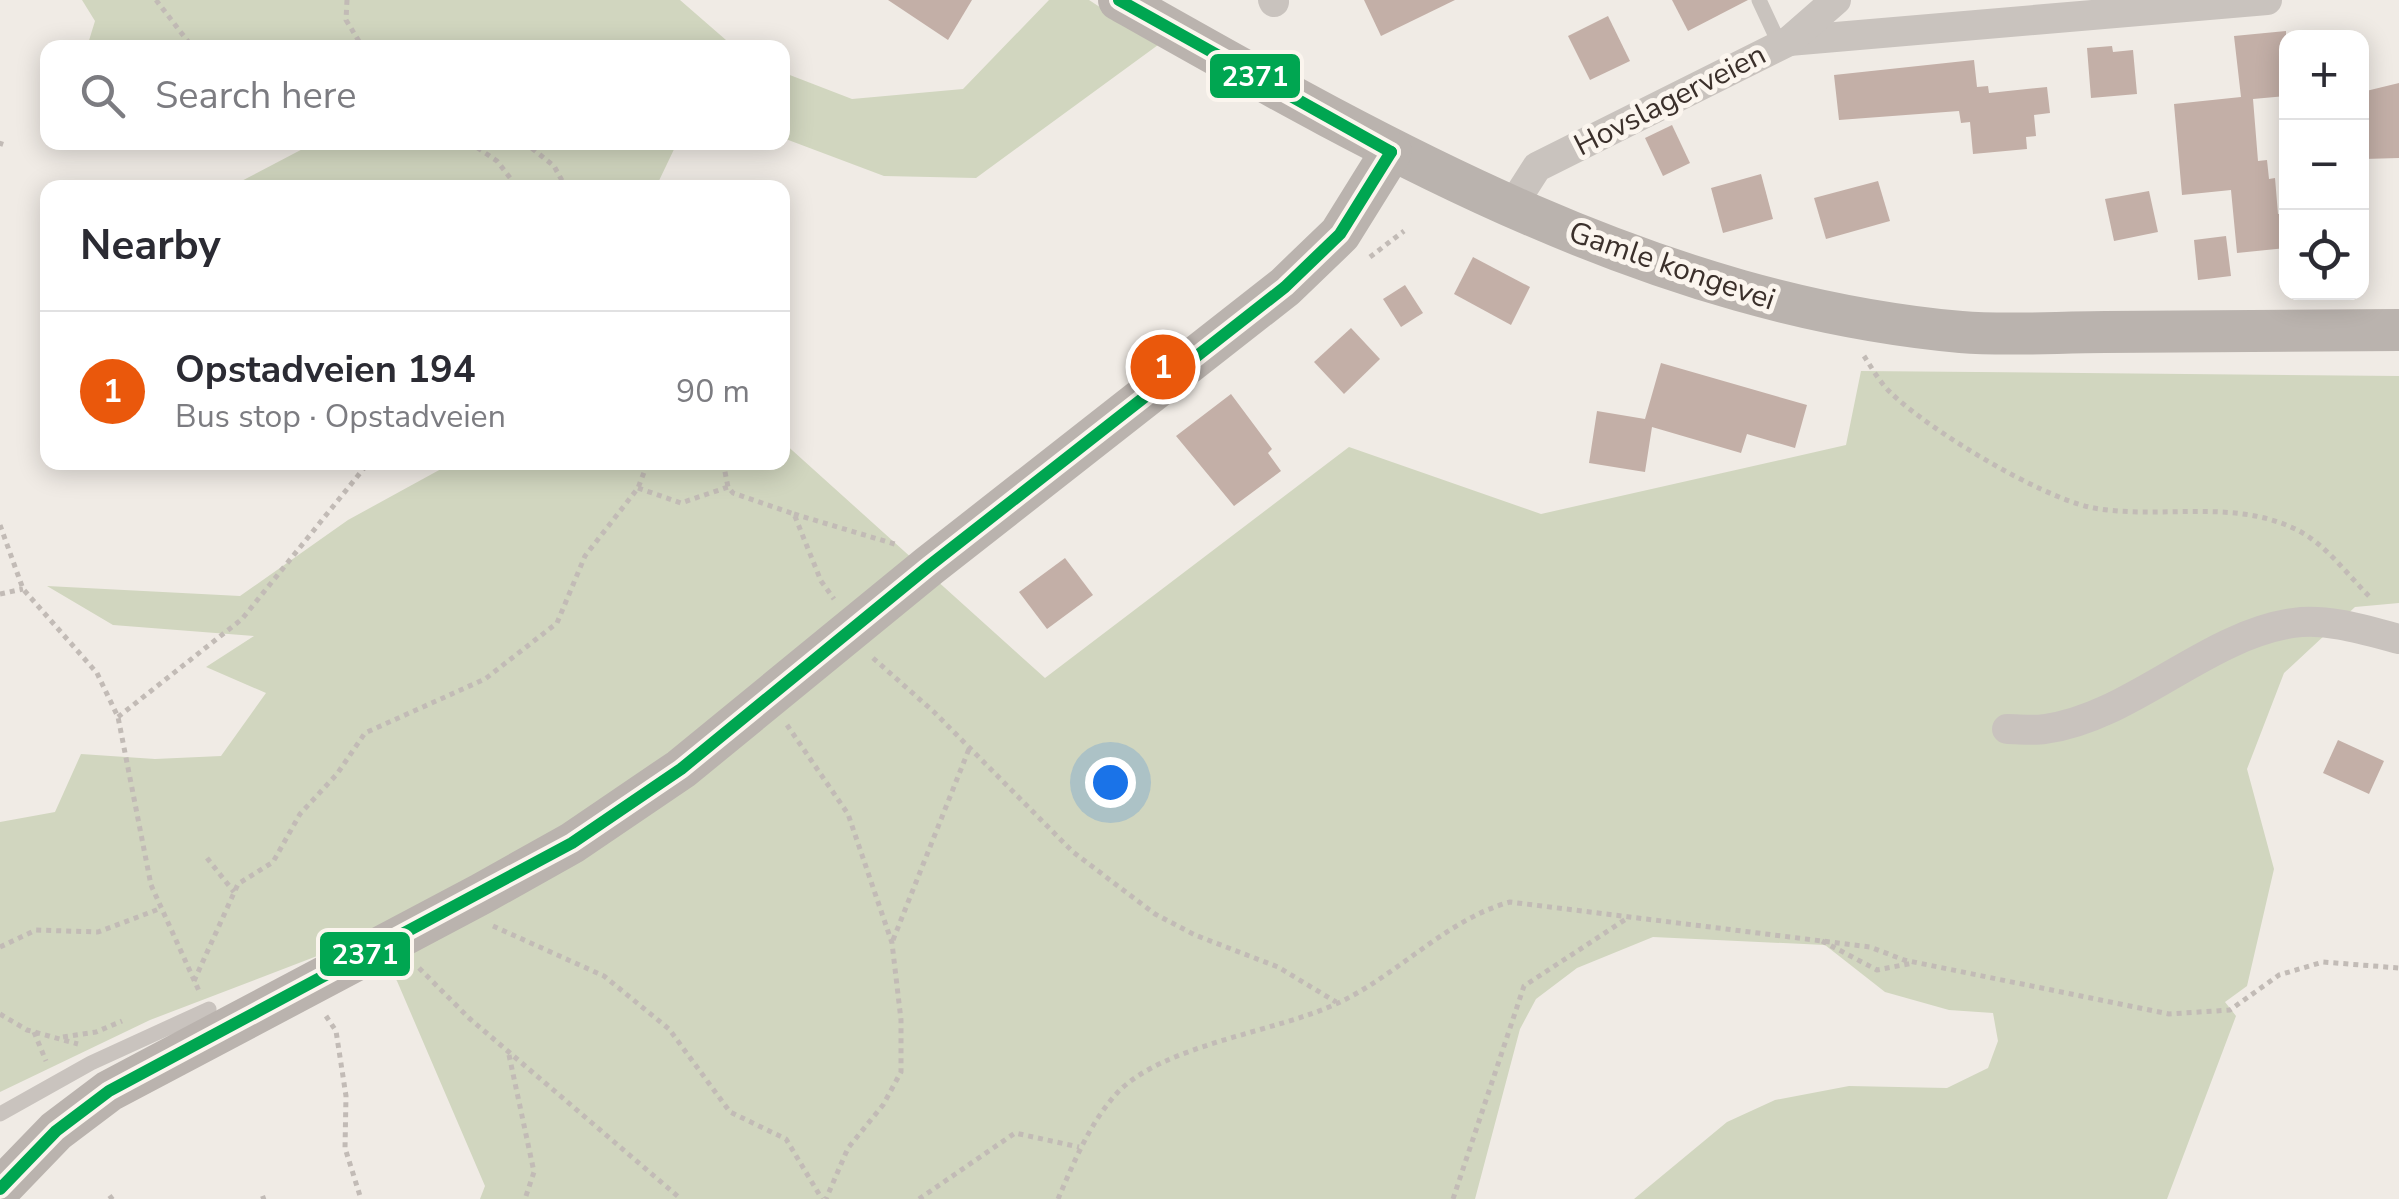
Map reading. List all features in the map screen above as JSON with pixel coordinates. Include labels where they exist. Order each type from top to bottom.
[{"type":"street","name":"Gamle kongevei","points":[[1119,0],[1391,152],[1512,206],[1710,285],[1864,319],[1964,332],[2399,330]]},
{"type":"street","name":"Hovslagerveien","points":[[1512,206],[1537,167],[1784,43],[1836,0]]},
{"type":"street","points":[[1784,43],[2267,0]]},
{"type":"street","points":[[0,1189],[56,1131],[110,1091],[572,843],[681,770],[929,566],[1311,264],[1357,210],[1391,152]]},
{"type":"street","points":[[2007,729],[2047,729],[2098,711],[2254,631],[2297,622],[2351,626],[2399,639]]},
{"type":"lane","points":[[1759,0],[1784,43]]},
{"type":"lane","points":[[0,1114],[91,1063],[209,1009]]},
{"type":"path","points":[[156,0],[187,40]]},
{"type":"path","points":[[347,0],[346,20],[358,40]]},
{"type":"path","points":[[481,150],[497,161],[512,180]]},
{"type":"path","points":[[534,150],[554,166],[562,180]]},
{"type":"path","points":[[1856,345],[1890,392],[1943,432],[2038,488],[2089,507],[2194,508],[2288,525],[2315,539],[2376,602]]},
{"type":"path","points":[[118,717],[242,618],[362,470]]},
{"type":"path","points":[[194,981],[243,879],[273,862],[300,814],[337,774],[365,734],[486,679],[547,633],[563,613],[585,556],[638,488],[645,470]]},
{"type":"path","points":[[725,470],[728,488]]},
{"type":"path","points":[[638,488],[681,503],[728,488],[750,501],[903,547],[929,566]]},
{"type":"path","points":[[794,514],[821,581],[864,650],[1072,852],[1155,914],[1209,942],[1278,967],[1338,1003]]},
{"type":"path","points":[[0,524],[23,588],[97,673],[118,717],[159,909],[209,1009]]},
{"type":"path","points":[[0,594],[23,588]]},
{"type":"path","points":[[770,699],[848,814],[892,943],[901,1020],[901,1072],[883,1105],[848,1148],[824,1199]]},
{"type":"path","points":[[892,943],[970,749]]},
{"type":"path","points":[[207,858],[234,892]]},
{"type":"path","points":[[1058,1199],[1080,1147],[1120,1090],[1177,1057],[1338,1003],[1475,915],[1510,902],[1870,947],[1916,962],[2169,1014],[2230,1010],[2278,975],[2322,962],[2399,968]]},
{"type":"path","points":[[0,947],[36,930],[98,932],[159,909]]},
{"type":"path","points":[[1453,1199],[1524,986],[1627,918]]},
{"type":"path","points":[[481,921],[604,976],[669,1028],[730,1112],[786,1140],[824,1199]]},
{"type":"path","points":[[1819,940],[1877,970],[1916,962]]},
{"type":"path","points":[[393,941],[509,1052],[680,1199]]},
{"type":"path","points":[[319,1005],[336,1031],[346,1096],[345,1148],[361,1199]]},
{"type":"path","points":[[0,1014],[34,1032],[75,1042],[91,1063]]},
{"type":"path","points":[[34,1032],[51,1084]]},
{"type":"path","points":[[509,1052],[534,1172],[525,1199]]},
{"type":"path","points":[[919,1199],[1015,1133],[1080,1147]]},
{"type":"green space","points":[[82,0],[680,0],[726,40],[89,40],[95,21]]},
{"type":"green space","points":[[1049,0],[1089,0],[1158,45],[976,178],[884,176],[790,141],[790,75],[852,99],[963,89]]},
{"type":"green space","points":[[301,150],[674,150],[659,180],[243,180]]},
{"type":"green space","points":[[1861,371],[2399,376],[2399,603],[2355,607],[2284,673],[2247,769],[2274,869],[2247,986],[2225,1002],[2236,1016],[2167,1199],[1634,1199],[1727,1122],[1775,1100],[1849,1086],[1947,1088],[1988,1068],[1998,1041],[1993,1013],[1949,1010],[1885,992],[1825,945],[1653,937],[1577,968],[1536,999],[1520,1029],[1475,1199],[480,1199],[485,1186],[397,981],[364,938],[150,1020],[0,1092],[0,822],[55,812],[81,754],[155,759],[221,756],[266,693],[206,667],[254,636],[113,625],[47,586],[240,596],[348,520],[439,470],[790,470],[790,448],[1045,678],[1349,447],[1541,514],[1846,445]]},
{"type":"building","points":[[888,0],[972,0],[948,40]]},
{"type":"building","points":[[1364,0],[1455,0],[1381,36]]},
{"type":"building","points":[[1672,0],[1748,0],[1688,31]]},
{"type":"building","points":[[1608,16],[1630,61],[1590,80],[1568,36]]},
{"type":"building","points":[[2279,32],[2279,97],[2253,99],[2258,161],[2267,160],[2269,179],[2275,178],[2279,249],[2237,253],[2231,190],[2182,195],[2174,104],[2241,97],[2234,36]]},
{"type":"building","points":[[2112,46],[2113,52],[2133,50],[2137,94],[2091,98],[2087,48]]},
{"type":"building","points":[[1974,60],[1977,87],[1988,86],[1989,93],[2047,87],[2050,113],[2034,115],[2036,136],[2026,137],[2027,149],[1973,154],[1970,122],[1961,123],[1959,111],[1839,120],[1834,75]]},
{"type":"building","points":[[2399,83],[2399,158],[2369,159],[2369,90]]},
{"type":"building","points":[[1672,125],[1690,163],[1663,176],[1645,138]]},
{"type":"building","points":[[1761,174],[1773,219],[1723,233],[1711,188]]},
{"type":"building","points":[[1878,181],[1890,221],[1826,239],[1814,198]]},
{"type":"building","points":[[2149,191],[2158,232],[2114,241],[2105,199]]},
{"type":"building","points":[[2226,236],[2231,276],[2198,280],[2194,240]]},
{"type":"building","points":[[1473,257],[1530,287],[1511,325],[1454,294]]},
{"type":"building","points":[[1405,285],[1423,313],[1401,327],[1383,299]]},
{"type":"building","points":[[1351,328],[1380,359],[1344,394],[1314,362]]},
{"type":"building","points":[[1661,363],[1807,405],[1795,448],[1747,434],[1741,453],[1652,427],[1645,472],[1589,463],[1597,411],[1645,419]]},
{"type":"building","points":[[1231,394],[1272,449],[1268,453],[1281,471],[1234,506],[1176,436]]},
{"type":"building","points":[[1065,558],[1093,595],[1047,629],[1019,592]]},
{"type":"building","points":[[2338,740],[2384,761],[2369,794],[2323,773]]},
{"type":"transit line","name":"2371","points":[[1119,0],[1391,152]]},
{"type":"transit line","name":"2371","points":[[0,1189],[56,1131],[109,1091],[572,843],[681,769],[929,566],[1285,287],[1340,234],[1391,152]]},
{"type":"place","name":"Opstadveien 194","points":[[1163,367]]}]
